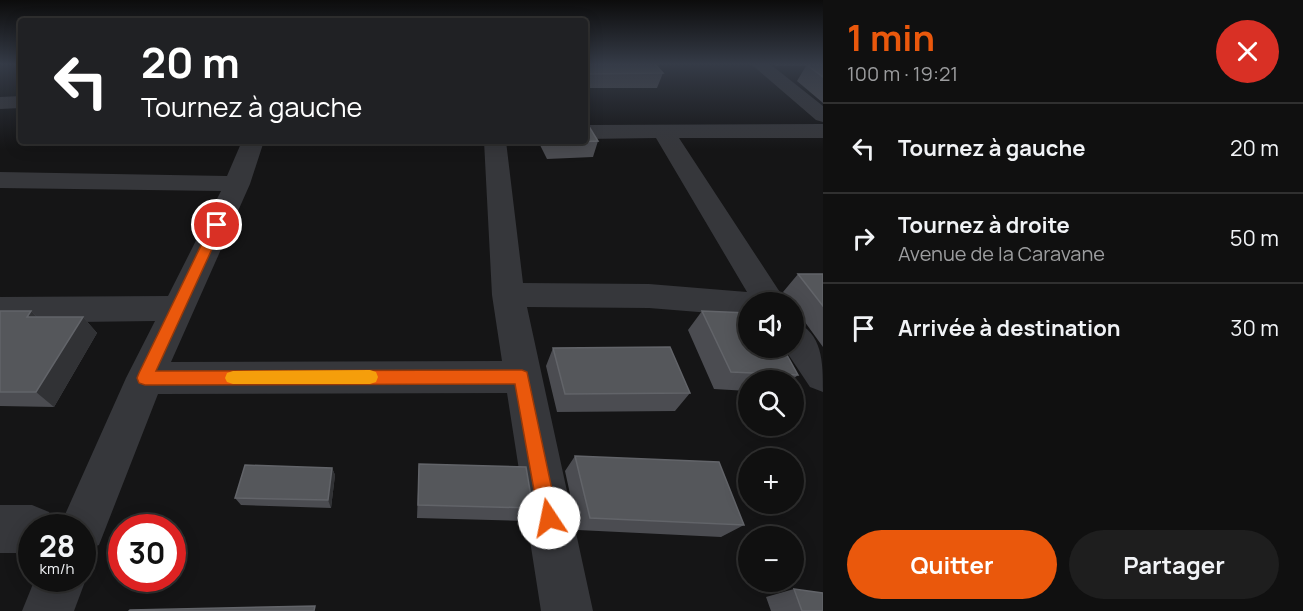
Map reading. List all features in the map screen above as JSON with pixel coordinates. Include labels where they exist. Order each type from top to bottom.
[{"type":"street","points":[[795,93],[823,116]]},
{"type":"street","points":[[0,103],[18,102]]},
{"type":"street","points":[[588,132],[823,131]]},
{"type":"street","points":[[664,133],[764,292]]},
{"type":"street","points":[[88,514],[145,378],[237,184],[252,144]]},
{"type":"street","points":[[495,144],[508,295],[567,611]]},
{"type":"street","points":[[0,180],[237,184]]},
{"type":"street","points":[[508,295],[649,296],[738,303]]},
{"type":"street","points":[[0,310],[178,308]]},
{"type":"street","points":[[804,349],[823,376]]},
{"type":"street","points":[[145,378],[522,377]]},
{"type":"street","points":[[0,529],[18,530]]},
{"type":"street","points":[[48,611],[56,592]]},
{"type":"building","points":[[588,125],[598,141],[588,141]]},
{"type":"building","points":[[798,274],[823,274],[823,306]]},
{"type":"building","points":[[0,311],[31,311],[27,317],[83,317],[36,392],[0,392]]},
{"type":"building","points":[[702,311],[738,313],[738,358],[789,358],[795,370],[731,372]]},
{"type":"building","points":[[670,347],[690,393],[565,394],[553,348]]},
{"type":"building","points":[[575,456],[719,462],[744,525],[590,518]]},
{"type":"building","points":[[419,464],[526,467],[533,508],[418,505]]},
{"type":"building","points":[[245,465],[332,468],[328,500],[235,498]]},
{"type":"building","points":[[804,590],[823,593],[823,611],[802,611],[795,592]]},
{"type":"building","points":[[315,606],[314,611],[129,611],[130,610]]},
{"type":"slow traffic","points":[[233,378],[370,377]]},
{"type":"route","points":[[217,225],[145,378],[522,377],[549,518]]}]
